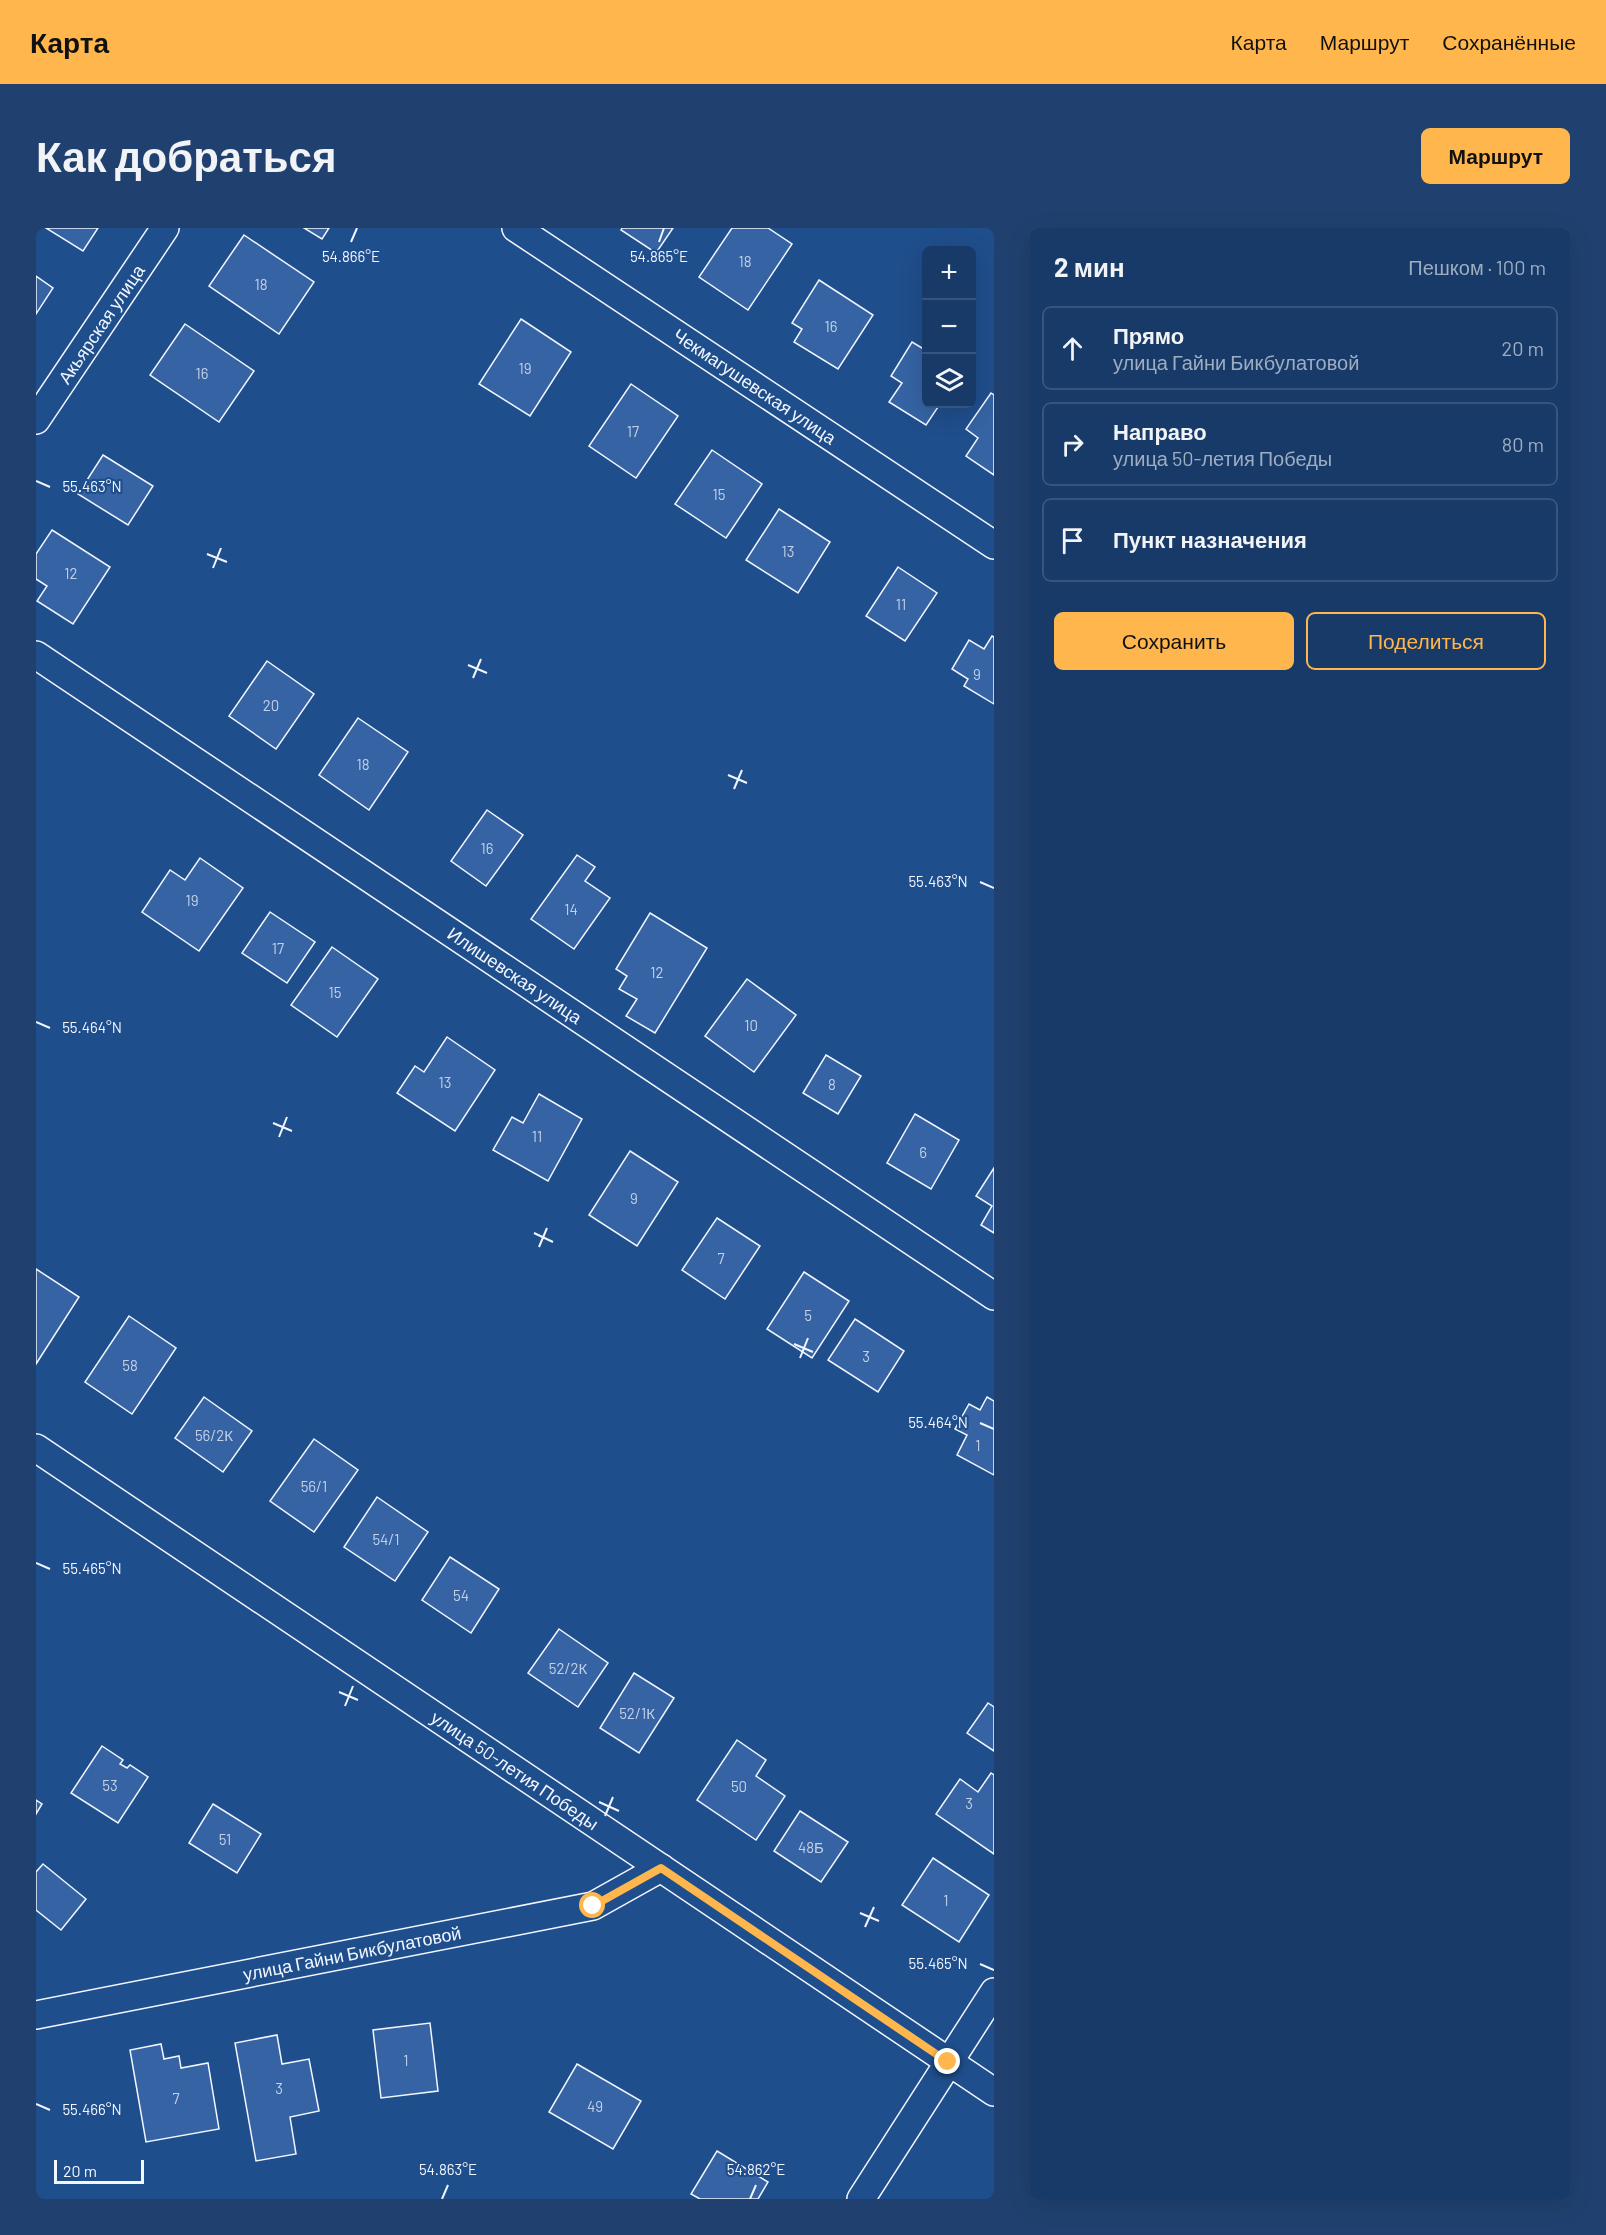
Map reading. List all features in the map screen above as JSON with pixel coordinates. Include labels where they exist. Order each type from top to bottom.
[{"type":"street","name":"Акьярская улица","points":[[36,420],[165,228]]},
{"type":"street","name":"Чекмагушевская улица","points":[[516,228],[994,545]]},
{"type":"street","name":"Илишевская улица","points":[[36,655],[994,1296]]},
{"type":"street","name":"улица 50-летия Победы","points":[[36,1448],[994,2092]]},
{"type":"street","name":"улица Гайни Бикбулатовой","points":[[36,2015],[593,1906],[661,1868]]},
{"type":"street","points":[[861,2199],[994,1992]]},
{"type":"building","points":[[46,228],[98,228],[83,251]]},
{"type":"building","points":[[304,228],[329,228],[322,239]]},
{"type":"building","points":[[622,228],[673,228],[656,253],[621,230]]},
{"type":"building","points":[[732,228],[768,228],[792,244],[748,310],[699,277]]},
{"type":"building","points":[[244,235],[314,282],[279,334],[209,286]]},
{"type":"building","points":[[36,276],[53,288],[36,314]]},
{"type":"building","points":[[819,280],[873,315],[838,369],[794,342],[802,329],[792,323]]},
{"type":"building","points":[[521,319],[571,352],[530,416],[479,384]]},
{"type":"building","points":[[185,324],[254,371],[219,422],[150,375]]},
{"type":"building","points":[[912,342],[922,348],[922,408],[937,408],[926,425],[889,402],[902,383],[891,376]]},
{"type":"building","points":[[631,384],[678,416],[636,478],[589,446]]},
{"type":"building","points":[[991,393],[994,395],[994,475],[966,456],[978,438],[966,429]]},
{"type":"building","points":[[712,450],[762,484],[726,538],[675,504]]},
{"type":"building","points":[[103,455],[153,486],[128,525],[78,494]]},
{"type":"building","points":[[779,509],[830,542],[798,593],[746,560]]},
{"type":"building","points":[[52,530],[110,567],[73,624],[37,601],[47,586],[36,579],[36,554]]},
{"type":"building","points":[[898,567],[937,593],[905,641],[866,616]]},
{"type":"building","points":[[992,636],[994,637],[994,704],[964,686],[968,679],[952,669],[969,640],[984,649]]},
{"type":"building","points":[[267,661],[314,694],[276,749],[229,716]]},
{"type":"building","points":[[358,718],[408,752],[369,810],[319,775]]},
{"type":"building","points":[[487,810],[523,835],[486,886],[451,861]]},
{"type":"building","points":[[577,855],[595,867],[585,881],[610,898],[574,949],[531,919]]},
{"type":"building","points":[[200,858],[243,888],[199,951],[142,912],[170,870],[185,880]]},
{"type":"building","points":[[270,912],[315,942],[287,983],[242,953]]},
{"type":"building","points":[[650,913],[707,948],[655,1033],[626,1016],[637,999],[619,989],[627,976],[616,969]]},
{"type":"building","points":[[332,947],[378,979],[337,1037],[291,1005]]},
{"type":"building","points":[[747,979],[796,1015],[754,1072],[705,1036]]},
{"type":"building","points":[[447,1037],[495,1070],[455,1131],[397,1093],[415,1066],[424,1072]]},
{"type":"building","points":[[826,1055],[861,1076],[838,1114],[803,1093]]},
{"type":"building","points":[[539,1094],[582,1119],[548,1181],[493,1150],[512,1117],[523,1123]]},
{"type":"building","points":[[915,1114],[959,1140],[931,1189],[887,1163]]},
{"type":"building","points":[[630,1151],[678,1182],[637,1246],[589,1215]]},
{"type":"building","points":[[994,1168],[994,1233],[981,1225],[992,1206],[976,1196]]},
{"type":"building","points":[[717,1218],[760,1246],[725,1299],[682,1270]]},
{"type":"building","points":[[36,1269],[79,1297],[36,1364]]},
{"type":"building","points":[[804,1272],[849,1301],[812,1358],[767,1329]]},
{"type":"building","points":[[129,1316],[176,1348],[132,1414],[85,1382]]},
{"type":"building","points":[[855,1319],[904,1351],[878,1392],[828,1360]]},
{"type":"building","points":[[204,1397],[252,1431],[223,1472],[175,1438]]},
{"type":"building","points":[[987,1397],[994,1401],[994,1475],[957,1455],[967,1435],[955,1429],[969,1404],[980,1410]]},
{"type":"building","points":[[314,1439],[358,1470],[314,1532],[270,1501]]},
{"type":"building","points":[[377,1497],[428,1532],[395,1581],[344,1547]]},
{"type":"building","points":[[450,1557],[499,1589],[471,1633],[422,1600]]},
{"type":"building","points":[[559,1629],[608,1663],[578,1707],[528,1673]]},
{"type":"building","points":[[634,1673],[674,1698],[639,1753],[600,1728]]},
{"type":"building","points":[[988,1703],[994,1707],[994,1751],[967,1733]]},
{"type":"building","points":[[737,1740],[766,1760],[756,1776],[785,1796],[756,1840],[697,1800]]},
{"type":"building","points":[[102,1746],[123,1760],[120,1764],[127,1768],[130,1765],[148,1777],[118,1823],[71,1793]]},
{"type":"building","points":[[991,1773],[994,1775],[994,1854],[936,1814],[960,1779],[978,1792]]},
{"type":"building","points":[[36,1800],[42,1804],[36,1814]]},
{"type":"building","points":[[213,1804],[261,1834],[237,1873],[189,1843]]},
{"type":"building","points":[[800,1811],[848,1842],[821,1882],[774,1851]]},
{"type":"building","points":[[933,1858],[989,1895],[959,1942],[902,1905]]},
{"type":"building","points":[[43,1864],[86,1899],[61,1930],[36,1910],[36,1872]]},
{"type":"building","points":[[430,2023],[438,2091],[381,2098],[373,2030]]},
{"type":"building","points":[[277,2035],[282,2064],[309,2059],[319,2111],[290,2117],[296,2154],[256,2161],[235,2043]]},
{"type":"building","points":[[161,2044],[164,2059],[179,2056],[181,2068],[208,2063],[219,2129],[146,2142],[130,2050]]},
{"type":"building","points":[[577,2064],[641,2101],[613,2149],[549,2112]]},
{"type":"building","points":[[717,2151],[768,2182],[758,2199],[700,2199],[691,2194]]},
{"type":"route","points":[[593,1906],[661,1868],[948,2062]]}]
